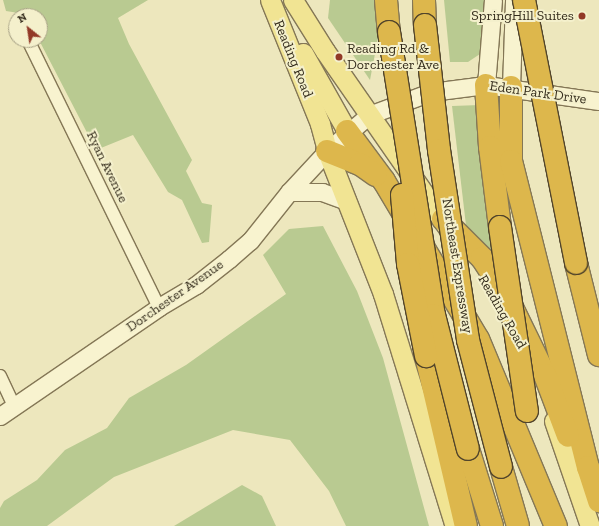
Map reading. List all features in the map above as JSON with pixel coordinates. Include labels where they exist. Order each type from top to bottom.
[{"type":"highway","points":[[386,0],[408,264],[426,356],[466,526]]},
{"type":"highway","name":"Northeast Expressway","points":[[424,0],[425,25],[439,150],[468,340],[518,526]]},
{"type":"highway","points":[[524,0],[576,263],[599,355]]},
{"type":"highway","points":[[389,32],[434,315],[468,449],[492,526]]},
{"type":"highway","points":[[486,85],[490,147],[500,227],[538,481]]},
{"type":"highway","points":[[511,87],[511,161],[588,467],[599,501]]},
{"type":"highway","points":[[347,131],[384,181],[451,290],[478,339],[556,526]]},
{"type":"highway","points":[[327,151],[360,164],[384,181]]},
{"type":"highway","points":[[439,215],[482,258],[505,293],[545,375],[570,440],[588,467]]},
{"type":"highway","points":[[576,263],[599,320]]},
{"type":"main road","name":"Reading Road","points":[[270,0],[320,124],[327,151],[383,294],[455,526]]},
{"type":"main road","name":"Reading Road","points":[[293,0],[369,115],[492,290],[532,365],[567,457],[590,526]]},
{"type":"main road","points":[[277,20],[292,32],[347,131]]},
{"type":"street","points":[[486,85],[493,0]]},
{"type":"street","points":[[511,87],[514,0]]},
{"type":"street","name":"Ryan Avenue","points":[[32,48],[159,307]]},
{"type":"street","name":"Eden Park Drive","points":[[327,151],[347,131],[369,115],[431,92],[486,85],[511,87],[599,101]]},
{"type":"street","name":"Dorchester Avenue","points":[[0,416],[159,307],[196,285],[250,241],[289,192],[327,151]]},
{"type":"street","points":[[289,192],[322,192],[347,201]]},
{"type":"street","points":[[0,376],[14,406]]},
{"type":"green space","points":[[3,0],[148,0],[118,18],[129,44],[192,160],[186,171],[202,203],[212,205],[209,242],[202,243],[182,200],[168,192],[133,135],[96,150],[43,48],[48,48],[48,8],[8,8],[8,11],[6,11]]},
{"type":"green space","points":[[330,0],[379,0],[381,22],[370,80],[328,18]]},
{"type":"green space","points":[[444,0],[487,0],[480,54],[468,62],[450,62]]},
{"type":"green space","points":[[480,105],[498,274],[467,234],[452,106]]},
{"type":"green space","points":[[323,226],[357,291],[383,358],[429,526],[346,526],[329,491],[290,440],[233,430],[114,477],[47,526],[0,526],[0,508],[4,501],[37,480],[65,450],[107,428],[129,398],[186,365],[286,294],[263,255],[289,229]]},
{"type":"green space","points":[[242,485],[262,496],[276,526],[174,526]]},
{"type":"place","name":"SpringHill Suites","points":[[582,16]]},
{"type":"place","name":"Reading Rd & Dorchester Ave","points":[[339,57]]}]
